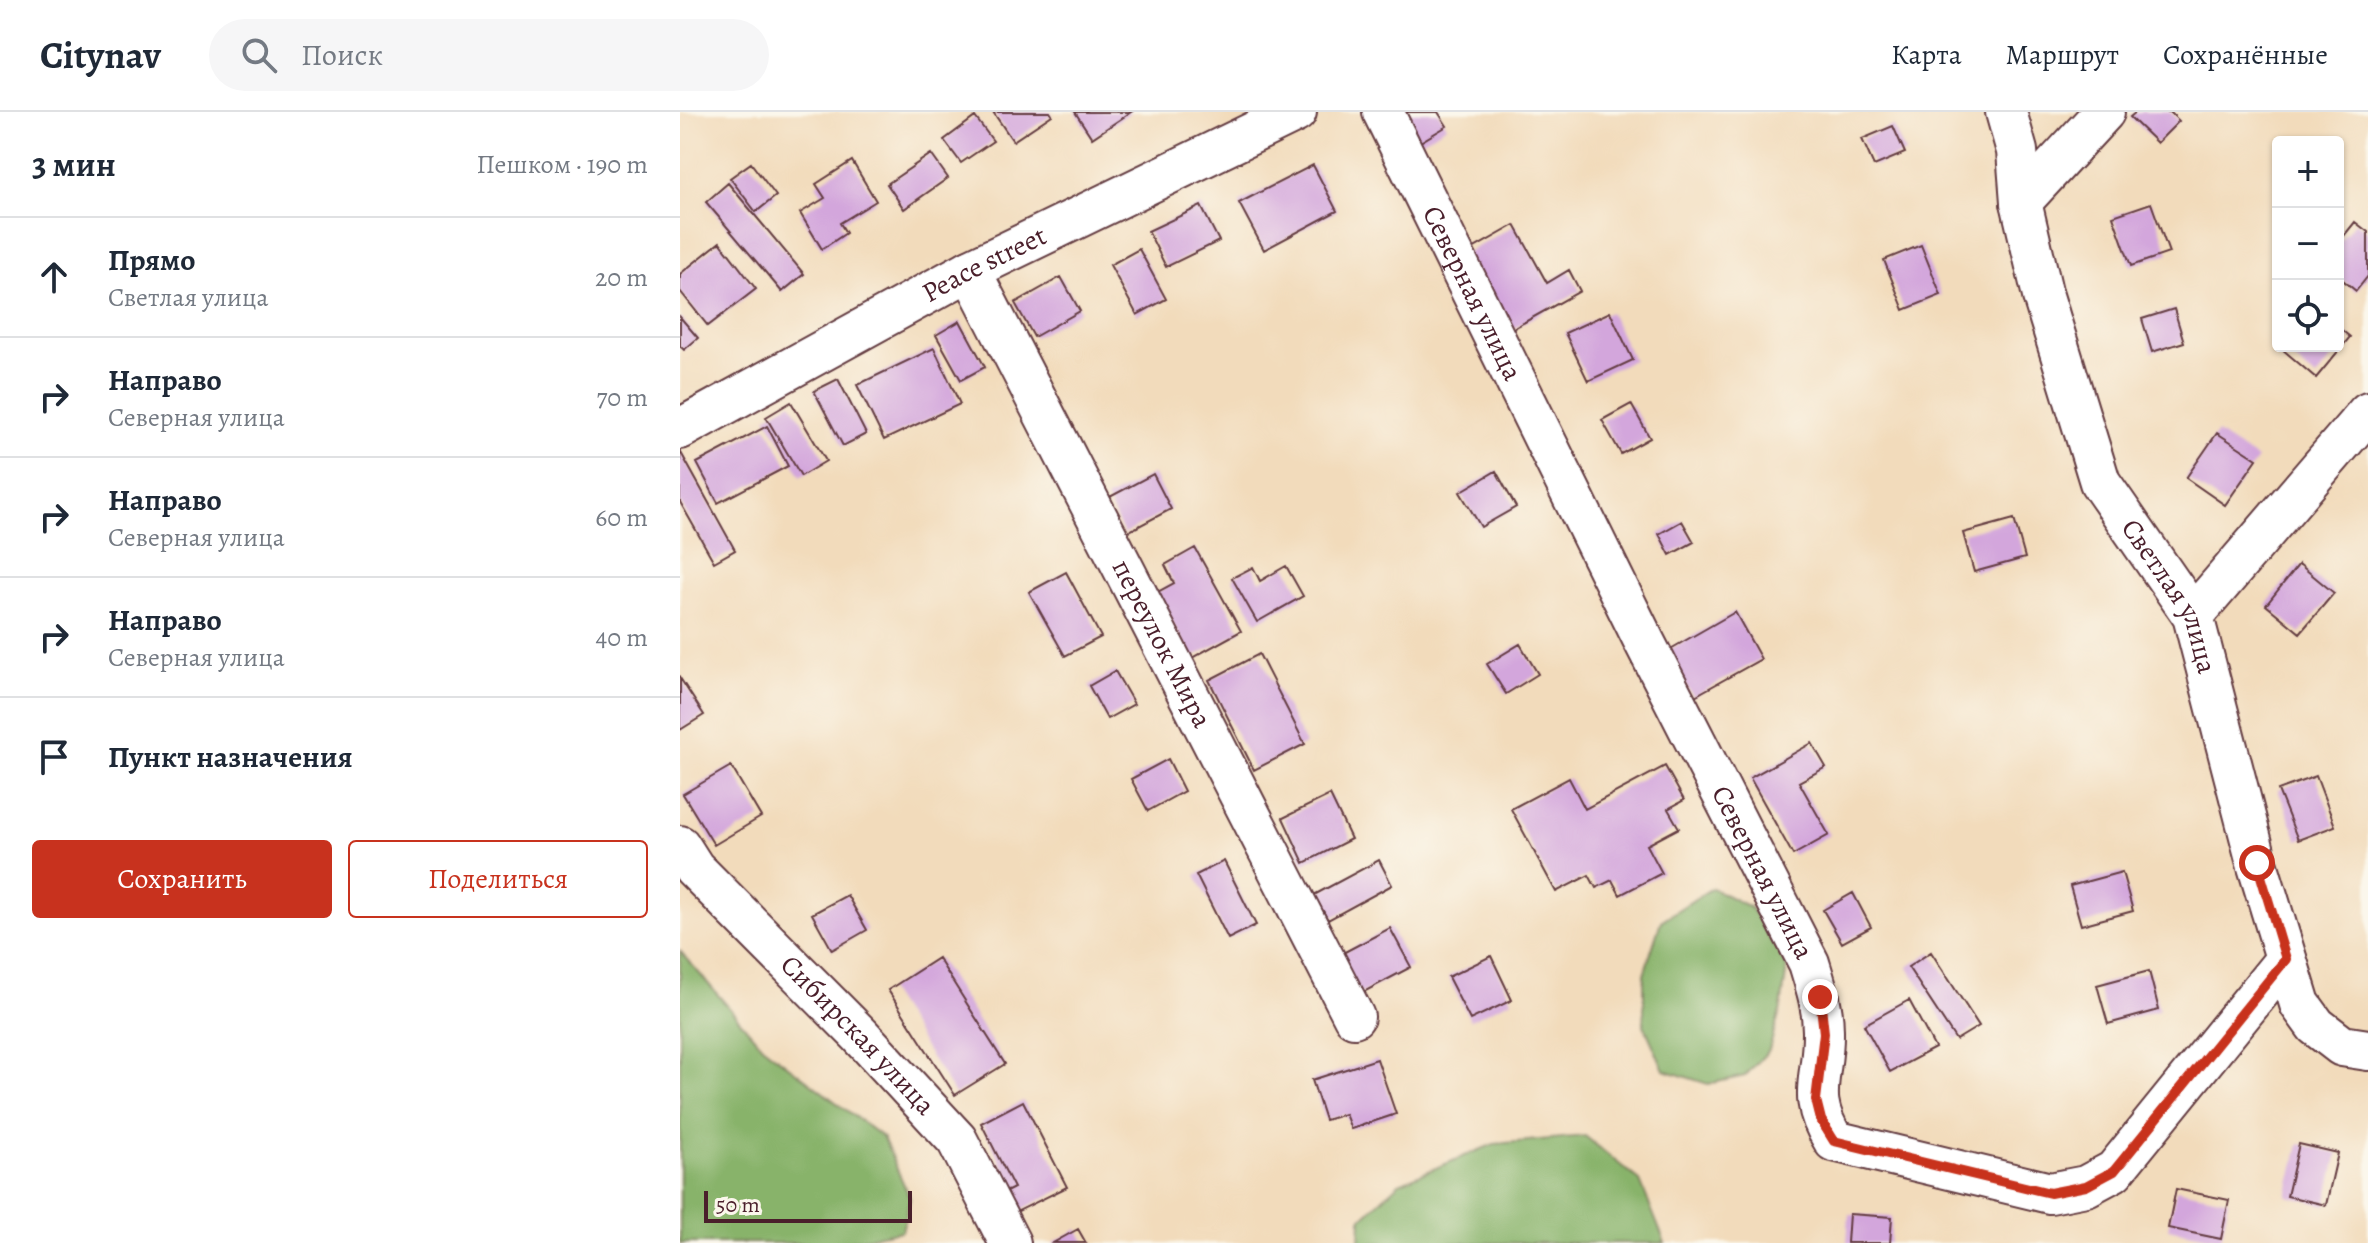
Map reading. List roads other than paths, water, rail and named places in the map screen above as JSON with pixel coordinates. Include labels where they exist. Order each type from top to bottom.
[{"type":"street","name":"Peace street","points":[[680,429],[970,270],[1296,112]]},
{"type":"street","name":"Северная улица","points":[[1383,112],[1638,629],[1809,963],[1820,997],[1824,1033],[1816,1100],[1821,1120],[1834,1141],[2050,1193],[2086,1186],[2114,1171],[2286,959]]},
{"type":"street","name":"Светлая улица","points":[[2006,112],[2017,151],[2021,202],[2059,356],[2100,482],[2193,616],[2257,863],[2300,1004],[2316,1026],[2342,1046],[2368,1050]]},
{"type":"street","points":[[2021,202],[2104,112]]},
{"type":"street","name":"переулок Мира","points":[[970,270],[1354,1017]]},
{"type":"street","points":[[2193,616],[2368,412]]},
{"type":"street","name":"Сибирская улица","points":[[680,846],[694,868],[860,1035],[957,1140],[1010,1243]]}]
